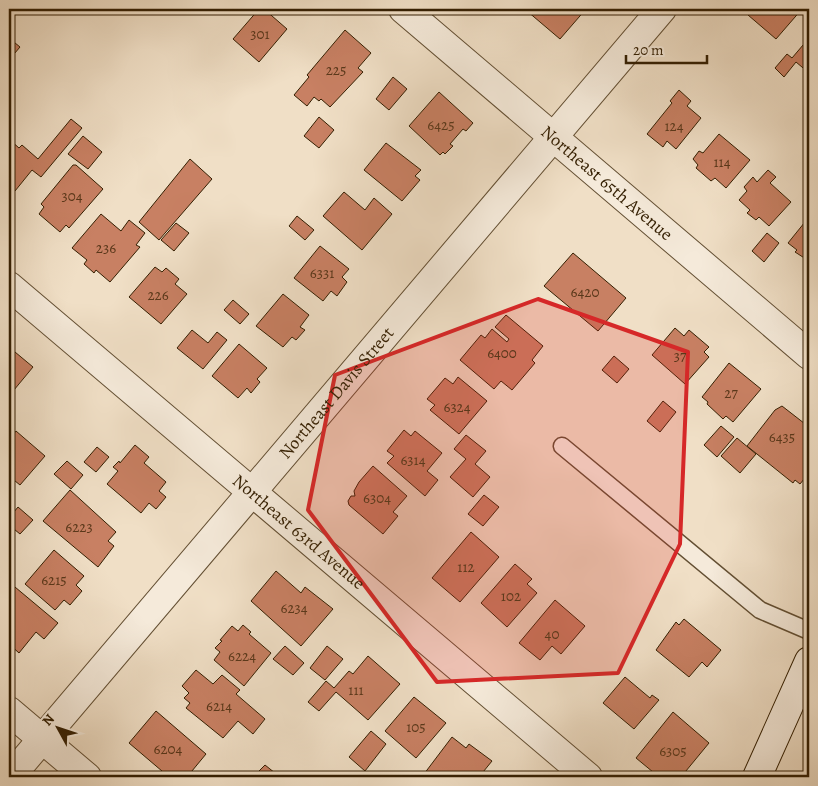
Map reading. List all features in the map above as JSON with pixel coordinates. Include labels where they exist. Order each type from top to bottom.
[{"type":"street","name":"Northeast 65th Avenue","points":[[403,9],[809,355]]},
{"type":"street","name":"Northeast Davis Street","points":[[10,777],[662,9]]},
{"type":"street","name":"Northeast 63rd Avenue","points":[[9,286],[588,777]]},
{"type":"street","points":[[757,777],[809,661]]},
{"type":"street","points":[[9,711],[87,777]]},
{"type":"lane","points":[[562,446],[760,610],[809,631]]},
{"type":"highlighted area","points":[[538,299],[688,352],[680,544],[618,673],[437,682],[308,510],[335,375]]},
{"type":"building","points":[[259,9],[264,9],[287,29],[259,62],[233,39]]},
{"type":"building","points":[[529,9],[586,9],[560,39],[527,11]]},
{"type":"building","points":[[754,9],[802,9],[776,39],[748,15]]},
{"type":"building","points":[[345,30],[371,53],[358,68],[363,72],[330,107],[321,99],[319,101],[314,97],[307,106],[294,95],[309,77],[307,75]]},
{"type":"building","points":[[9,38],[20,47],[9,60]]},
{"type":"building","points":[[809,38],[809,73],[796,62],[784,77],[775,68],[787,54],[792,58]]},
{"type":"building","points":[[393,77],[407,89],[389,110],[376,99]]},
{"type":"building","points":[[679,90],[691,101],[687,106],[701,118],[676,149],[667,141],[663,147],[647,134],[672,103],[670,101]]},
{"type":"building","points":[[439,92],[473,123],[466,131],[463,129],[450,144],[453,146],[445,154],[443,152],[440,155],[409,126]]},
{"type":"building","points":[[319,117],[334,130],[319,148],[304,136]]},
{"type":"building","points":[[71,119],[82,128],[41,177],[32,170],[15,191],[9,186],[10,140],[19,148],[22,145],[38,159]]},
{"type":"building","points":[[719,134],[750,160],[726,188],[715,178],[711,181],[696,168],[698,165],[693,159],[699,151],[703,153]]},
{"type":"building","points":[[83,136],[102,152],[88,169],[68,154]]},
{"type":"building","points":[[386,143],[421,170],[415,176],[420,180],[402,201],[364,170]]},
{"type":"building","points":[[190,159],[212,179],[159,240],[139,222]]},
{"type":"building","points":[[73,165],[76,165],[103,189],[69,228],[66,225],[60,232],[39,214],[44,207],[41,204]]},
{"type":"building","points":[[768,170],[776,177],[770,183],[791,202],[769,226],[759,217],[756,220],[747,213],[750,210],[739,200],[747,191],[744,187],[753,177],[757,182]]},
{"type":"building","points":[[344,192],[365,210],[374,198],[392,214],[362,250],[323,216]]},
{"type":"building","points":[[101,214],[121,231],[129,220],[145,233],[136,245],[140,247],[110,282],[96,270],[94,273],[84,264],[87,260],[72,248]]},
{"type":"building","points":[[297,216],[314,230],[305,240],[289,226]]},
{"type":"building","points":[[809,217],[809,261],[795,252],[797,250],[788,243]]},
{"type":"building","points":[[176,223],[189,233],[174,251],[161,240]]},
{"type":"building","points":[[767,233],[779,243],[764,262],[752,251]]},
{"type":"building","points":[[320,246],[349,269],[342,277],[347,282],[337,296],[331,291],[323,301],[294,278]]},
{"type":"building","points":[[573,253],[626,298],[598,331],[544,286]]},
{"type":"building","points":[[155,267],[162,272],[166,268],[179,279],[175,284],[187,294],[161,324],[129,297]]},
{"type":"building","points":[[283,294],[309,315],[300,327],[305,330],[296,340],[292,337],[283,347],[256,326]]},
{"type":"building","points":[[233,300],[249,314],[240,324],[224,310]]},
{"type":"building","points":[[506,315],[543,346],[532,360],[535,363],[512,390],[501,381],[494,389],[460,360],[481,335],[485,338],[492,329],[507,342],[509,339],[495,327]]},
{"type":"building","points":[[675,328],[684,336],[689,330],[709,347],[704,352],[709,357],[685,384],[652,355]]},
{"type":"building","points":[[192,330],[208,343],[217,332],[227,340],[203,369],[177,348]]},
{"type":"building","points":[[239,344],[267,368],[257,379],[260,382],[251,393],[247,388],[238,398],[212,376]]},
{"type":"building","points":[[9,347],[33,367],[9,396]]},
{"type":"building","points":[[614,356],[629,369],[617,383],[602,370]]},
{"type":"building","points":[[729,363],[761,389],[733,422],[726,416],[723,419],[702,397]]},
{"type":"building","points":[[458,377],[487,401],[459,434],[430,410],[435,405],[427,399],[445,378],[453,384]]},
{"type":"building","points":[[663,401],[676,412],[660,432],[647,421]]},
{"type":"building","points":[[782,406],[809,427],[809,473],[800,484],[795,480],[793,483],[747,446],[775,410]]},
{"type":"building","points":[[721,426],[734,437],[717,457],[704,445]]},
{"type":"building","points":[[404,430],[411,436],[415,431],[442,453],[427,471],[438,480],[425,496],[387,463],[394,456],[387,451]]},
{"type":"building","points":[[16,431],[45,456],[20,485],[9,476],[9,440]]},
{"type":"building","points":[[466,435],[486,451],[475,464],[490,477],[473,497],[450,477],[466,459],[454,449]]},
{"type":"building","points":[[737,438],[756,454],[740,473],[721,456]]},
{"type":"building","points":[[135,445],[149,457],[144,463],[166,482],[159,491],[166,497],[156,509],[149,503],[141,513],[107,484],[118,471],[113,467],[119,461],[120,463]]},
{"type":"building","points":[[97,447],[109,457],[96,472],[84,462]]},
{"type":"building","points":[[67,461],[83,475],[71,489],[54,474]]},
{"type":"building","points":[[373,466],[407,496],[393,512],[398,516],[383,534],[349,505],[348,501],[351,496],[355,496],[354,491],[359,482]]},
{"type":"building","points":[[70,490],[116,532],[108,541],[114,546],[98,567],[43,521]]},
{"type":"building","points":[[484,495],[499,507],[483,526],[468,514]]},
{"type":"building","points":[[18,507],[33,520],[20,534],[9,525],[9,518]]},
{"type":"building","points":[[471,532],[499,557],[460,602],[432,578]]},
{"type":"building","points":[[54,550],[84,576],[76,585],[82,591],[70,605],[64,600],[55,610],[25,584]]},
{"type":"building","points":[[515,564],[532,579],[527,584],[537,593],[507,627],[481,603]]},
{"type":"building","points":[[276,571],[301,593],[305,587],[333,609],[301,646],[251,601]]},
{"type":"building","points":[[9,582],[58,623],[44,639],[36,632],[19,653],[9,644]]},
{"type":"building","points":[[555,600],[585,626],[561,654],[552,646],[540,660],[519,643]]},
{"type":"building","points":[[684,619],[721,650],[707,667],[702,662],[689,677],[656,650],[676,622],[679,625]]},
{"type":"building","points":[[243,625],[251,632],[249,634],[271,653],[244,686],[214,660],[220,652],[215,648],[222,641],[220,640],[232,626],[238,631]]},
{"type":"building","points":[[285,646],[304,663],[293,675],[273,659]]},
{"type":"building","points":[[327,646],[343,659],[325,680],[310,668]]},
{"type":"building","points":[[368,656],[400,684],[368,720],[336,692],[319,711],[308,702],[326,681],[334,688],[349,671],[353,674]]},
{"type":"building","points":[[196,670],[213,684],[222,675],[240,690],[236,694],[265,719],[253,734],[238,721],[223,738],[186,708],[190,703],[184,698],[189,693],[182,686]]},
{"type":"building","points":[[625,677],[650,698],[652,695],[659,700],[634,729],[603,703]]},
{"type":"building","points":[[414,697],[446,723],[416,758],[385,731]]},
{"type":"building","points":[[156,711],[206,754],[187,777],[169,777],[129,743]]},
{"type":"building","points":[[673,712],[709,743],[681,777],[659,777],[636,758]]},
{"type":"building","points":[[371,731],[386,744],[365,771],[349,757]]},
{"type":"building","points":[[452,737],[466,748],[469,744],[492,761],[479,777],[428,777],[424,774]]},
{"type":"building","points":[[265,765],[280,777],[253,777]]}]
